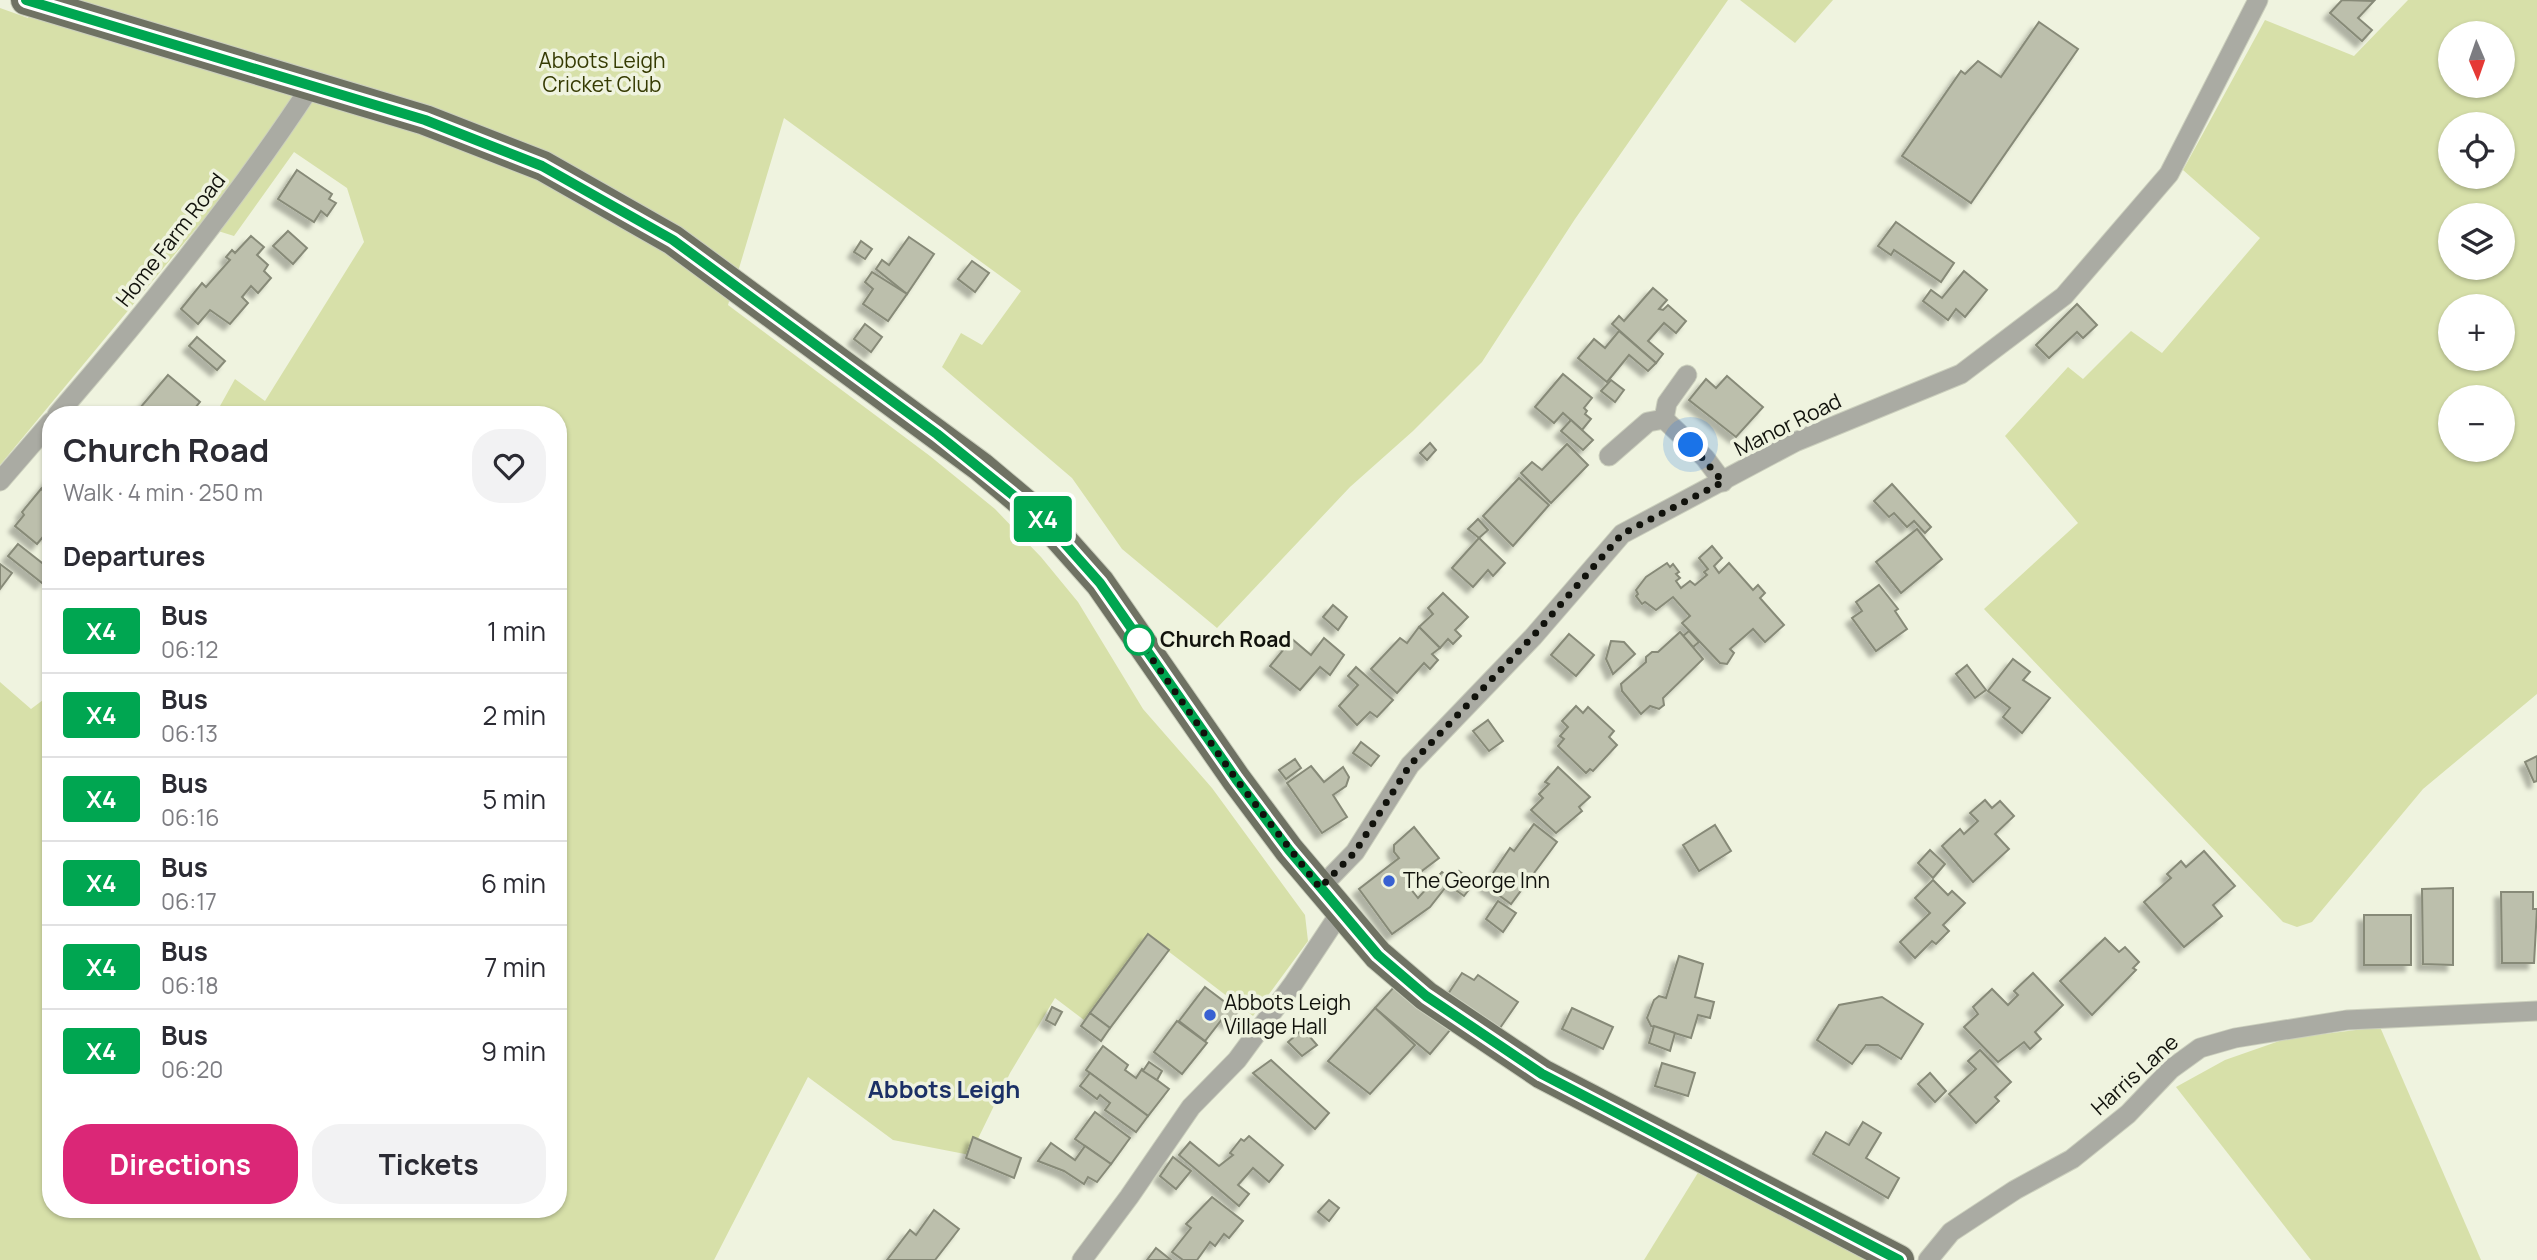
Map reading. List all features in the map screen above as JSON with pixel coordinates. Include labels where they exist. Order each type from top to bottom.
[{"type":"main road","points":[[26,0],[425,120],[542,166],[673,240],[981,467],[1044,520],[1100,583],[1236,779],[1340,913],[1378,955],[1426,996],[1542,1074],[1899,1260]]},
{"type":"street","name":"Manor Road","points":[[1320,888],[1355,852],[1410,765],[1533,636],[1622,534],[1795,442],[1961,373],[2064,296],[2169,174],[2258,0]]},
{"type":"street","name":"Home Farm Road","points":[[65,406],[127,334],[252,174],[311,86]]},
{"type":"street","points":[[1664,419],[1667,403],[1687,375]]},
{"type":"street","points":[[1664,419],[1705,458],[1723,482]]},
{"type":"street","points":[[1609,456],[1648,422],[1664,419]]},
{"type":"street","points":[[0,481],[42,432]]},
{"type":"street","points":[[1082,1260],[1191,1107],[1237,1060],[1293,985],[1340,913]]},
{"type":"street","name":"Harris Lane","points":[[1928,1260],[1951,1232],[2015,1190],[2072,1159],[2128,1114],[2171,1069],[2200,1048],[2258,1034],[2347,1020],[2537,1011]]},
{"type":"green space","name":"Abbots Leigh Cricket Club","points":[[39,0],[1728,0],[1575,219],[1482,362],[1413,431],[1350,487],[1217,628],[1122,549],[1072,478],[942,367],[961,333],[982,345],[1021,291],[784,118],[728,305],[930,456],[995,509],[1041,557],[1078,602],[1143,709],[1212,788],[1305,915],[1308,941],[1253,1016],[1147,935],[1084,1020],[1055,998],[1010,1073],[970,1155],[893,1140],[808,1077],[714,1260],[0,1260],[0,682],[31,709],[42,701],[42,1218],[567,1218],[567,406],[220,406],[235,379],[265,401],[364,242],[347,188],[294,152],[234,236],[199,225],[49,406],[42,406],[42,414],[0,465],[0,8],[28,18]]},
{"type":"green space","points":[[1740,0],[1833,0],[1795,43]]},
{"type":"green space","points":[[2408,0],[2537,0],[2537,694],[2423,789],[2312,922],[2297,927],[2283,922],[1984,609],[2078,523],[2005,436],[2068,367],[2083,379],[2131,331],[2162,353],[2260,238],[2183,170],[2265,20],[2354,56]]},
{"type":"green space","points":[[2380,1027],[2481,1260],[2311,1260],[2176,1087],[2225,1060],[2285,1039]]},
{"type":"green space","points":[[1699,1171],[1869,1260],[1644,1260]]},
{"type":"building","points":[[2342,0],[2374,1],[2358,18],[2372,30],[2362,41],[2330,13]]},
{"type":"building","points":[[2039,22],[2078,49],[1971,203],[1902,156],[1961,71],[1965,74],[1978,61],[2001,77]]},
{"type":"building","points":[[297,170],[332,194],[329,199],[336,203],[327,216],[321,211],[314,222],[278,199]]},
{"type":"building","points":[[1896,222],[1954,263],[1941,282],[1894,250],[1891,255],[1878,246]]},
{"type":"building","points":[[288,231],[307,248],[293,264],[273,246]]},
{"type":"building","points":[[251,236],[264,247],[257,255],[268,265],[264,271],[271,278],[258,293],[251,286],[242,297],[248,303],[230,324],[210,310],[198,324],[181,309],[202,283],[206,287],[230,260],[226,257],[232,250],[235,253]]},
{"type":"building","points":[[909,237],[934,254],[907,294],[876,269],[882,260],[889,265]]},
{"type":"building","points":[[861,241],[872,249],[865,259],[854,252]]},
{"type":"building","points":[[972,261],[989,273],[975,292],[958,279]]},
{"type":"building","points":[[1964,271],[1987,290],[1965,317],[1956,309],[1948,320],[1923,301],[1931,290],[1942,298]]},
{"type":"building","points":[[872,272],[907,294],[888,321],[863,304],[873,289],[865,282]]},
{"type":"building","points":[[1653,288],[1667,300],[1659,309],[1663,310],[1668,305],[1686,321],[1676,333],[1664,323],[1648,341],[1663,354],[1656,363],[1612,324],[1619,316],[1624,321]]},
{"type":"building","points":[[2077,304],[2097,325],[2083,338],[2077,332],[2049,358],[2036,345]]},
{"type":"building","points":[[865,324],[882,337],[871,352],[854,339]]},
{"type":"building","points":[[1619,331],[1656,363],[1648,371],[1629,355],[1607,382],[1578,358],[1594,339],[1605,348]]},
{"type":"building","points":[[197,337],[225,361],[217,370],[189,346]]},
{"type":"building","points":[[1563,374],[1592,398],[1584,408],[1587,411],[1585,414],[1591,419],[1582,430],[1563,413],[1554,423],[1535,407]]},
{"type":"building","points":[[168,375],[200,402],[197,406],[142,406]]},
{"type":"building","points":[[1727,376],[1763,407],[1736,437],[1689,400],[1706,379],[1716,388]]},
{"type":"building","points":[[1611,380],[1624,390],[1615,402],[1601,391]]},
{"type":"building","points":[[1571,420],[1593,440],[1583,450],[1561,431]]},
{"type":"building","points":[[1430,443],[1436,450],[1427,460],[1420,453]]},
{"type":"building","points":[[1567,444],[1588,465],[1551,503],[1521,473],[1532,462],[1542,470]]},
{"type":"building","points":[[1519,478],[1549,505],[1513,546],[1483,516]]},
{"type":"building","points":[[1892,484],[1931,527],[1925,533],[1914,521],[1907,527],[1894,513],[1889,517],[1874,501]]},
{"type":"building","points":[[42,490],[42,538],[37,544],[15,526],[24,515],[22,512]]},
{"type":"building","points":[[1478,519],[1488,530],[1479,538],[1468,529]]},
{"type":"building","points":[[1917,529],[1942,559],[1901,593],[1876,562]]},
{"type":"building","points":[[1479,538],[1505,563],[1493,576],[1488,570],[1473,587],[1452,568]]},
{"type":"building","points":[[18,544],[42,563],[42,583],[8,556]]},
{"type":"building","points":[[1712,546],[1722,558],[1714,566],[1719,573],[1729,563],[1753,590],[1758,585],[1765,593],[1760,598],[1784,625],[1765,642],[1753,629],[1730,649],[1734,653],[1727,664],[1720,663],[1682,623],[1690,616],[1673,597],[1656,610],[1645,602],[1642,604],[1636,596],[1636,590],[1646,577],[1667,563],[1670,567],[1673,564],[1679,572],[1676,574],[1680,578],[1676,581],[1681,588],[1690,581],[1695,585],[1707,575],[1704,572],[1708,569],[1699,558]]},
{"type":"building","points":[[0,564],[12,573],[0,589]]},
{"type":"building","points":[[1879,585],[1898,609],[1895,611],[1907,629],[1876,651],[1852,618],[1862,611],[1856,602]]},
{"type":"building","points":[[1443,593],[1468,617],[1455,630],[1461,636],[1453,644],[1448,639],[1440,648],[1419,627],[1433,614],[1428,608]]},
{"type":"building","points":[[1333,605],[1347,617],[1338,630],[1323,617]]},
{"type":"building","points":[[1419,627],[1440,648],[1432,654],[1438,660],[1430,669],[1424,663],[1397,693],[1371,669],[1400,638],[1407,643]]},
{"type":"building","points":[[1689,631],[1699,642],[1693,647],[1683,636]]},
{"type":"building","points":[[1680,632],[1703,659],[1663,698],[1664,705],[1659,709],[1650,706],[1641,714],[1622,691],[1621,684],[1646,662],[1646,657],[1652,652],[1658,652]]},
{"type":"building","points":[[1569,634],[1594,655],[1576,676],[1551,655]]},
{"type":"building","points":[[1324,638],[1344,655],[1330,675],[1320,667],[1300,690],[1270,666],[1292,639],[1311,655]]},
{"type":"building","points":[[1611,641],[1624,642],[1635,654],[1613,674],[1606,659]]},
{"type":"building","points":[[2013,659],[2030,672],[2023,680],[2050,698],[2022,733],[2003,717],[2010,708],[1988,691]]},
{"type":"building","points":[[1967,665],[1986,690],[1975,698],[1956,674]]},
{"type":"building","points":[[1356,667],[1393,700],[1377,717],[1370,712],[1357,725],[1339,706],[1358,685],[1348,676]]},
{"type":"building","points":[[1576,706],[1583,713],[1588,707],[1614,731],[1609,737],[1617,745],[1593,771],[1590,769],[1586,773],[1558,746],[1564,739],[1560,736],[1568,727],[1562,721]]},
{"type":"building","points":[[1488,720],[1503,741],[1489,751],[1473,731]]},
{"type":"building","points":[[1361,742],[1379,756],[1371,766],[1353,753]]},
{"type":"building","points":[[2537,756],[2537,781],[2534,782],[2525,762]]},
{"type":"building","points":[[1295,759],[1301,768],[1286,779],[1279,770]]},
{"type":"building","points":[[1311,766],[1324,782],[1343,767],[1349,777],[1346,786],[1333,795],[1347,817],[1322,833],[1287,783]]},
{"type":"building","points":[[1558,767],[1590,797],[1579,807],[1582,811],[1556,833],[1531,810],[1543,798],[1539,794],[1549,784],[1545,782]]},
{"type":"building","points":[[1985,800],[1992,808],[2000,801],[2014,816],[1995,834],[2009,849],[1973,882],[1942,846],[1960,829],[1964,834],[1978,821],[1970,813]]},
{"type":"building","points":[[1534,824],[1557,842],[1511,904],[1485,885],[1510,848],[1514,851]]},
{"type":"building","points":[[1715,825],[1731,851],[1699,871],[1683,845]]},
{"type":"building","name":"The George Inn","points":[[1414,827],[1439,858],[1406,883],[1418,898],[1442,872],[1452,879],[1430,907],[1392,934],[1359,889],[1399,858],[1394,852],[1394,845]]},
{"type":"building","points":[[1930,850],[1945,864],[1933,878],[1918,863]]},
{"type":"building","points":[[2204,851],[2235,886],[2213,905],[2222,916],[2184,947],[2144,902],[2171,878],[2167,874],[2181,861],[2186,867]]},
{"type":"building","points":[[1459,871],[1474,883],[1464,896],[1450,886]]},
{"type":"building","points":[[1933,880],[1948,895],[1952,891],[1965,903],[1943,925],[1949,931],[1936,944],[1932,941],[1915,958],[1900,942],[1930,913],[1915,898]]},
{"type":"building","points":[[2453,888],[2453,965],[2423,964],[2422,889]]},
{"type":"building","points":[[2501,892],[2533,892],[2533,909],[2537,909],[2534,963],[2502,963]]},
{"type":"building","points":[[1498,901],[1516,913],[1503,932],[1486,919]]},
{"type":"building","points":[[2364,915],[2411,915],[2411,965],[2364,965]]},
{"type":"building","points":[[1148,934],[1169,950],[1110,1028],[1090,1013]]},
{"type":"building","points":[[2105,938],[2119,952],[2125,947],[2139,962],[2133,968],[2136,970],[2092,1015],[2060,981]]},
{"type":"building","points":[[1679,956],[1703,964],[1695,997],[1714,1002],[1710,1018],[1698,1015],[1691,1038],[1651,1026],[1647,1018],[1654,1000],[1659,996],[1666,998]]},
{"type":"building","points":[[1462,973],[1474,980],[1478,975],[1518,1002],[1500,1028],[1448,994]]},
{"type":"building","points":[[2033,973],[2063,1005],[2035,1032],[2041,1039],[2030,1049],[2024,1042],[1998,1062],[1964,1027],[1978,1014],[1973,1007],[1992,989],[2008,1005],[2018,995],[2014,991]]},
{"type":"building","name":"Abbots Leigh Village Hall","points":[[1205,987],[1238,1012],[1229,1023],[1223,1018],[1205,1041],[1179,1021]]},
{"type":"building","points":[[1394,987],[1451,1029],[1430,1054],[1375,1008]]},
{"type":"building","points":[[1882,997],[1923,1024],[1901,1059],[1878,1045],[1866,1045],[1852,1064],[1817,1040],[1839,1005]]},
{"type":"building","points":[[1052,1007],[1062,1012],[1055,1025],[1046,1020]]},
{"type":"building","points":[[1375,1008],[1415,1045],[1370,1094],[1328,1061]]},
{"type":"building","points":[[1572,1008],[1613,1027],[1603,1049],[1562,1029]]},
{"type":"building","points":[[1090,1013],[1110,1028],[1101,1041],[1081,1026]]},
{"type":"building","points":[[1177,1021],[1207,1043],[1182,1074],[1154,1052]]},
{"type":"building","points":[[1654,1026],[1675,1033],[1670,1051],[1649,1043]]},
{"type":"building","points":[[1303,1029],[1317,1045],[1302,1056],[1288,1042]]},
{"type":"building","points":[[1103,1046],[1128,1065],[1125,1070],[1136,1078],[1142,1069],[1169,1089],[1148,1116],[1086,1070]]},
{"type":"building","points":[[1980,1050],[2011,1082],[1995,1097],[1999,1101],[1976,1123],[1949,1094],[1976,1069],[1968,1061]]},
{"type":"building","points":[[1271,1060],[1329,1113],[1315,1129],[1253,1073]]},
{"type":"building","points":[[1149,1062],[1162,1071],[1157,1080],[1143,1071]]},
{"type":"building","points":[[1662,1063],[1695,1073],[1688,1096],[1655,1086]]},
{"type":"building","points":[[1090,1073],[1148,1116],[1136,1132],[1105,1110],[1110,1103],[1100,1095],[1097,1099],[1080,1086]]},
{"type":"building","points":[[1930,1073],[1946,1091],[1935,1102],[1918,1084]]},
{"type":"building","points":[[1095,1112],[1130,1138],[1111,1164],[1075,1139]]},
{"type":"building","points":[[1863,1122],[1881,1133],[1866,1158],[1899,1178],[1888,1198],[1813,1154],[1826,1132],[1849,1145]]},
{"type":"building","points":[[1249,1136],[1283,1165],[1269,1182],[1253,1168],[1238,1185],[1249,1194],[1239,1206],[1179,1155],[1190,1142],[1219,1166],[1233,1155],[1230,1153],[1241,1139],[1244,1141]]},
{"type":"building","points":[[973,1137],[1021,1158],[1014,1178],[966,1158]]},
{"type":"building","points":[[1051,1143],[1075,1160],[1085,1146],[1111,1164],[1097,1182],[1088,1177],[1084,1184],[1064,1171],[1038,1161]]},
{"type":"building","points":[[1173,1157],[1191,1171],[1176,1189],[1160,1176]]},
{"type":"building","points":[[1212,1197],[1243,1221],[1229,1238],[1224,1234],[1215,1246],[1210,1242],[1197,1260],[1183,1260],[1172,1252],[1191,1228],[1186,1224]]},
{"type":"building","points":[[1329,1200],[1339,1208],[1329,1221],[1318,1212]]},
{"type":"building","points":[[934,1210],[959,1229],[935,1260],[887,1260],[910,1230],[916,1235]]},
{"type":"building","points":[[1156,1248],[1171,1260],[1147,1260]]},
{"type":"bus line","name":"X4","points":[[26,0],[425,120],[542,166],[673,240],[806,335],[981,467],[1044,520],[1100,583],[1236,779],[1289,850],[1378,955],[1426,996],[1542,1074],[1899,1260]]},
{"type":"place","name":"Church Road","points":[[1139,640]]},
{"type":"place","name":"The George Inn","points":[[1389,881]]},
{"type":"place","name":"Abbots Leigh Village Hall","points":[[1210,1015]]},
{"type":"district","name":"Abbots Leigh","points":[[944,1090]]},
{"type":"route","points":[[1139,640],[1236,779],[1320,888],[1355,852],[1410,765],[1533,636],[1622,534],[1723,482],[1691,445]]}]
